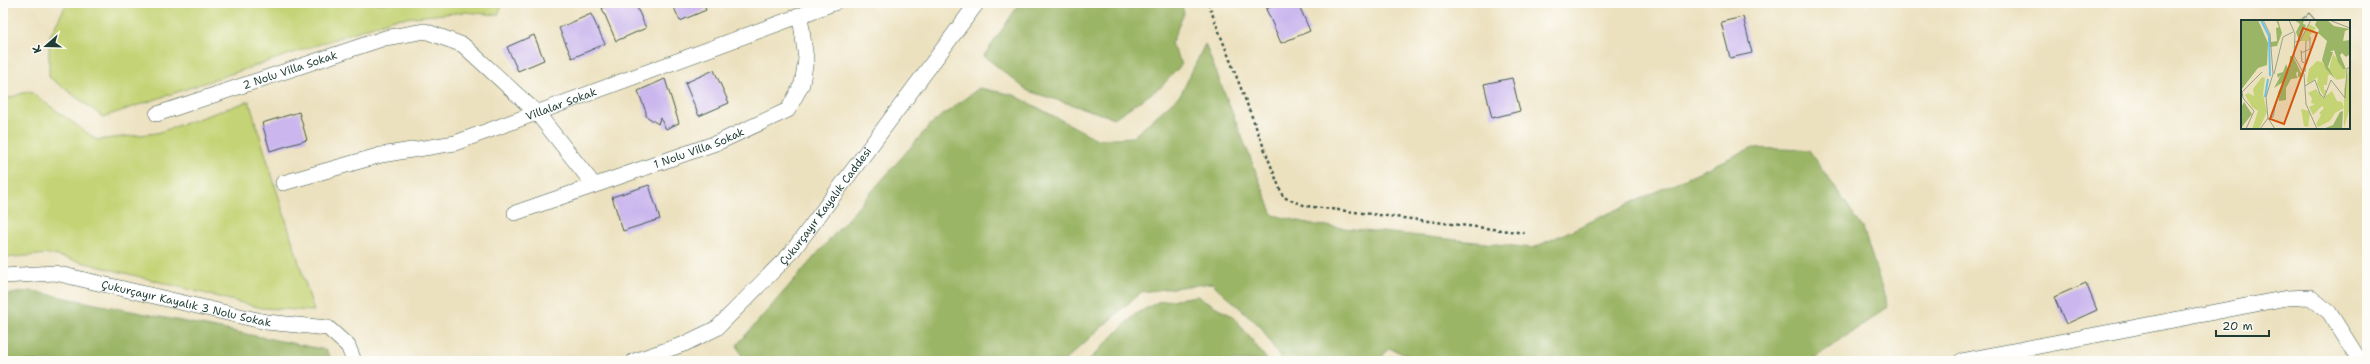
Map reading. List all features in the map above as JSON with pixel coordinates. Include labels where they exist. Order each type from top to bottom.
[{"type":"street","name":"Villalar Sokak","points":[[282,183],[381,155],[455,143],[834,3]]},
{"type":"street","name":"Çukurçayır Kayalık Caddesi","points":[[634,361],[684,344],[717,328],[791,253],[977,3]]},
{"type":"street","name":"1 Nolu Villa Sokak","points":[[515,213],[719,142],[788,110],[802,84],[806,59],[800,16]]},
{"type":"street","name":"2 Nolu Villa Sokak","points":[[157,114],[385,38],[425,31],[463,45],[537,113]]},
{"type":"street","points":[[537,113],[594,185]]},
{"type":"street","name":"Çukurçayır Kayalık 3 Nolu Sokak","points":[[3,276],[55,273],[266,322],[328,328],[348,346],[354,361]]},
{"type":"street","points":[[1961,361],[2287,298],[2310,297],[2329,312],[2360,361]]},
{"type":"path","points":[[1208,3],[1283,197],[1306,206],[1525,233]]},
{"type":"green space","points":[[67,3],[503,3],[498,15],[465,12],[394,19],[103,117],[49,77],[49,38]]},
{"type":"green space","points":[[1020,3],[1181,3],[1184,13],[1171,44],[1182,64],[1161,87],[1114,118],[1028,91],[984,56]]},
{"type":"green space","points":[[1205,44],[1273,215],[1316,225],[1533,248],[1751,148],[1809,150],[1863,228],[1888,307],[1813,359],[1804,361],[1420,361],[1389,348],[1379,361],[1282,361],[1261,327],[1212,283],[1141,292],[1064,361],[744,361],[737,345],[931,124],[979,88],[1014,95],[1097,139],[1133,137],[1181,94]]},
{"type":"green space","points":[[29,91],[97,140],[157,133],[249,101],[314,311],[262,308],[50,254],[3,258],[3,100]]},
{"type":"green space","points":[[31,291],[326,350],[332,361],[3,361],[3,295]]},
{"type":"green space","points":[[1197,296],[1234,317],[1268,361],[1088,361],[1134,315],[1158,302]]},
{"type":"building","points":[[613,3],[635,3],[646,28],[616,41],[602,8]]},
{"type":"building","points":[[672,3],[703,3],[706,10],[680,21]]},
{"type":"building","points":[[1280,3],[1298,3],[1310,31],[1281,43],[1266,9]]},
{"type":"building","points":[[2309,13],[2315,20],[2301,20]]},
{"type":"building","points":[[591,14],[605,44],[572,58],[559,28]]},
{"type":"building","points":[[1743,17],[1752,53],[1730,58],[1721,22]]},
{"type":"building","points":[[534,35],[544,60],[518,71],[507,47]]},
{"type":"building","points":[[714,70],[729,103],[699,116],[685,83]]},
{"type":"building","points":[[1512,78],[1520,111],[1492,118],[1484,84]]},
{"type":"building","points":[[665,79],[679,123],[666,129],[660,118],[658,124],[646,116],[646,112],[638,91]]},
{"type":"building","points":[[299,112],[307,140],[270,151],[262,123]]},
{"type":"building","points":[[649,185],[660,219],[623,231],[612,197]]},
{"type":"building","points":[[2086,283],[2097,310],[2066,324],[2054,297]]}]
